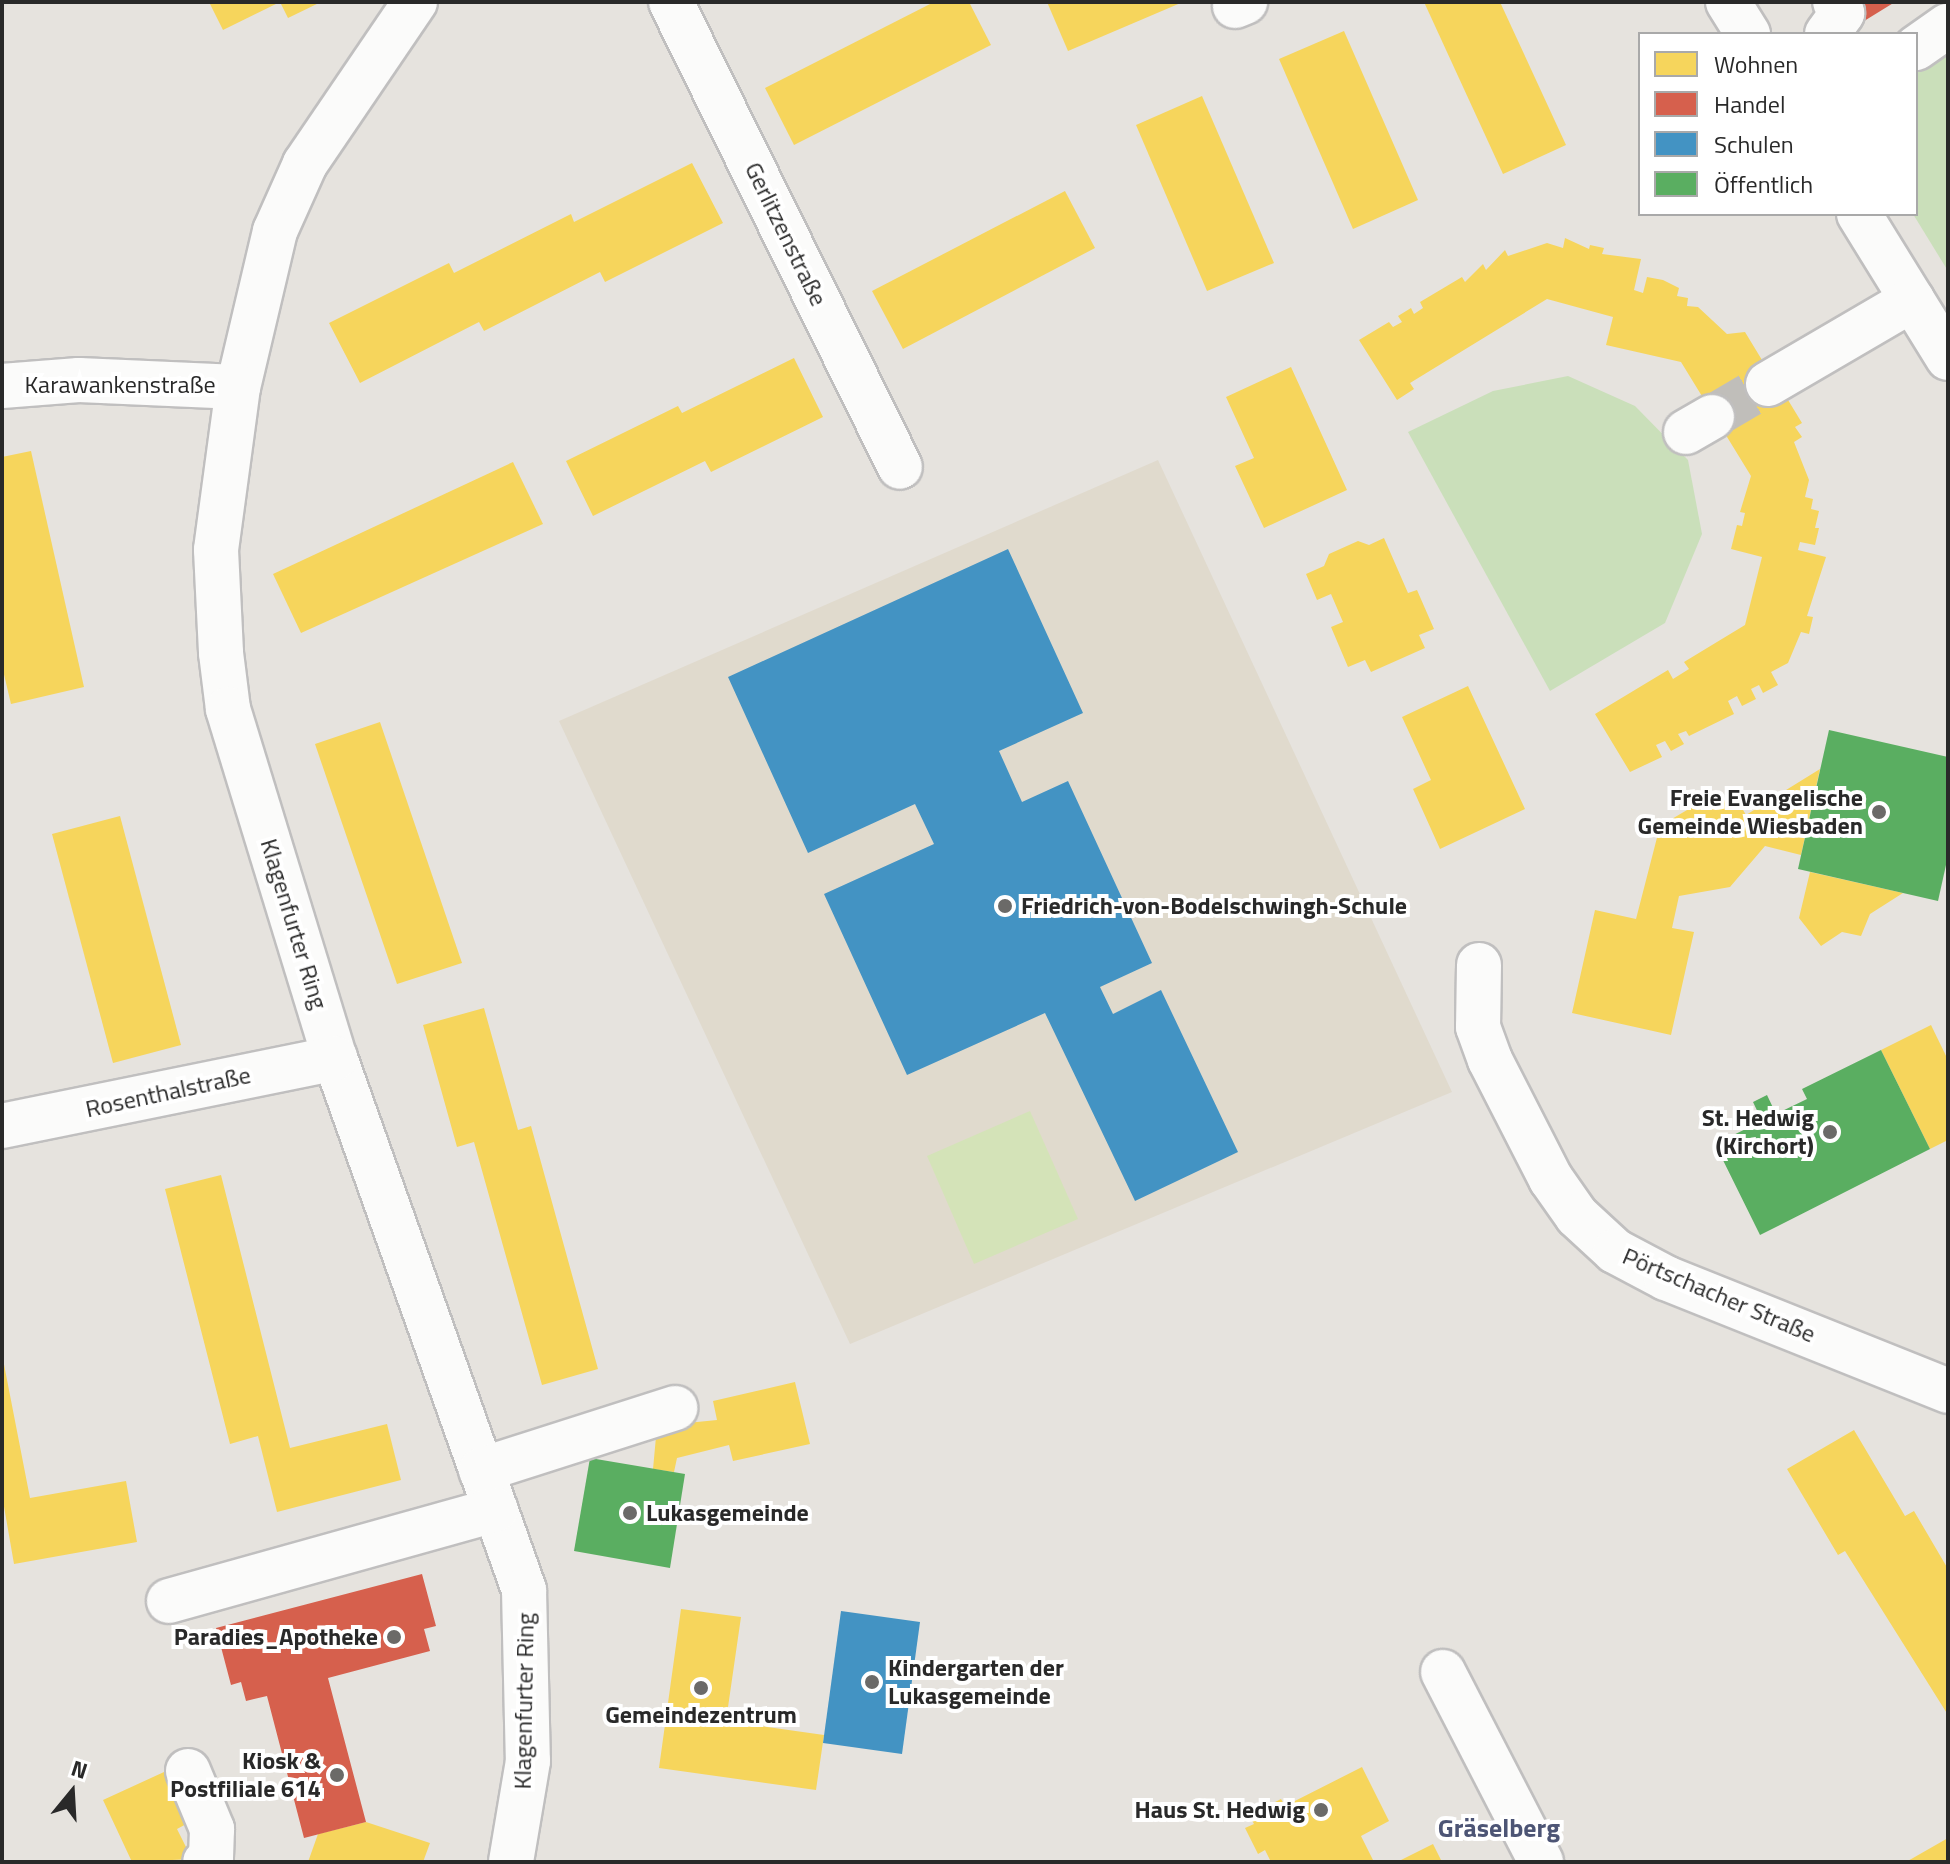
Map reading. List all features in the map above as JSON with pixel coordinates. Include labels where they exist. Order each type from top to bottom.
[{"type":"street","name":"Klagenfurter Ring","points":[[415,2],[305,164],[275,231],[238,387],[216,550],[228,709],[335,1058],[524,1590],[529,1654],[528,1761],[511,1862]]},
{"type":"street","name":"Gerlitzenstraße","points":[[671,2],[900,467]]},
{"type":"street","points":[[1728,2],[1747,32]]},
{"type":"street","points":[[1828,32],[1842,13],[1835,2]]},
{"type":"street","points":[[1918,47],[1948,26]]},
{"type":"street","points":[[1860,216],[1948,358]]},
{"type":"street","points":[[1768,384],[1912,300]]},
{"type":"street","name":"Karawankenstraße","points":[[2,386],[79,380],[238,387]]},
{"type":"street","name":"Pörtschacher Straße","points":[[1479,965],[1478,1027],[1490,1060],[1551,1179],[1577,1216],[1615,1251],[1666,1278],[1948,1391]]},
{"type":"street","name":"Rosenthalstraße","points":[[2,1126],[335,1058]]},
{"type":"street","points":[[481,1470],[675,1408]]},
{"type":"street","points":[[169,1601],[496,1510]]},
{"type":"street","points":[[1443,1672],[1541,1862]]},
{"type":"street","points":[[188,1771],[212,1829],[211,1858],[205,1862]]},
{"type":"shaded area","name":"Friedrich-von-Bodelschwingh-Schule","points":[[1158,460],[1452,1092],[850,1344],[559,721]]},
{"type":"green space","points":[[1948,42],[1948,271],[1914,216],[1918,216],[1918,62]]},
{"type":"green space","points":[[1568,376],[1635,406],[1688,460],[1702,534],[1665,623],[1550,691],[1408,432],[1493,391]]},
{"type":"green space","points":[[1030,1111],[1078,1219],[974,1264],[927,1156]]},
{"type":"building: Wohnen","points":[[209,2],[280,2],[223,30]]},
{"type":"building: Wohnen","points":[[280,2],[321,2],[288,18]]},
{"type":"building: Wohnen","points":[[934,2],[969,2],[991,45],[794,145],[765,88]]},
{"type":"building: Wohnen","points":[[1047,2],[1183,2],[1068,51]]},
{"type":"building: Wohnen","points":[[1424,2],[1500,2],[1566,145],[1503,174]]},
{"type":"building: Wohnen","points":[[1344,31],[1418,200],[1353,229],[1279,59]]},
{"type":"building: Wohnen","points":[[1202,96],[1274,263],[1207,291],[1136,125]]},
{"type":"building: Wohnen","points":[[692,163],[723,223],[605,282],[600,272],[484,331],[479,322],[360,383],[329,323],[449,263],[454,273],[571,214],[574,222]]},
{"type":"building: Wohnen","points":[[1065,191],[1095,248],[903,349],[872,291]]},
{"type":"building: Wohnen","points":[[1565,238],[1589,249],[1590,245],[1604,248],[1602,254],[1641,259],[1634,290],[1643,293],[1647,277],[1663,280],[1679,288],[1677,296],[1688,298],[1687,306],[1698,307],[1727,334],[1745,332],[1762,360],[1751,367],[1785,395],[1802,423],[1795,427],[1802,437],[1794,442],[1809,480],[1805,497],[1813,499],[1811,509],[1819,511],[1815,528],[1819,528],[1815,545],[1800,542],[1798,550],[1826,557],[1807,616],[1813,617],[1809,634],[1801,632],[1788,663],[1771,672],[1778,685],[1763,693],[1759,685],[1751,689],[1756,699],[1742,706],[1737,696],[1728,701],[1734,714],[1689,736],[1686,731],[1678,734],[1684,744],[1671,751],[1665,741],[1656,745],[1662,757],[1630,772],[1595,714],[1668,670],[1673,679],[1689,669],[1684,662],[1745,625],[1762,557],[1731,549],[1737,525],[1742,526],[1745,513],[1740,512],[1751,476],[1681,362],[1606,345],[1613,317],[1547,299],[1410,383],[1414,389],[1397,400],[1359,340],[1389,322],[1393,327],[1402,322],[1398,316],[1411,308],[1414,314],[1423,308],[1420,302],[1462,277],[1465,282],[1483,264],[1486,270],[1505,250],[1508,256],[1547,243],[1563,248]]},
{"type":"building: Wohnen","points":[[794,358],[823,417],[711,472],[705,461],[593,516],[566,461],[678,406],[682,413]]},
{"type":"building: Wohnen","points":[[1291,367],[1347,490],[1264,528],[1235,466],[1254,458],[1226,397]]},
{"type":"building: Wohnen","points":[[31,451],[84,687],[11,704],[2,666],[2,457]]},
{"type":"building: Wohnen","points":[[513,462],[543,524],[301,633],[273,574]]},
{"type":"building: Wohnen","points":[[1384,538],[1408,593],[1417,590],[1434,629],[1419,635],[1425,648],[1371,672],[1365,660],[1348,667],[1331,627],[1343,622],[1331,594],[1317,600],[1306,574],[1324,566],[1329,554],[1358,541],[1369,545]]},
{"type":"building: Wohnen","points":[[1468,686],[1525,809],[1440,849],[1413,789],[1431,780],[1402,717]]},
{"type":"building: Wohnen","points":[[380,722],[462,963],[397,984],[315,744]]},
{"type":"building: Wohnen","points":[[1820,769],[1801,855],[1765,846],[1730,887],[1679,896],[1672,928],[1694,932],[1671,1035],[1572,1013],[1595,910],[1636,919],[1660,826],[1709,797],[1739,803],[1746,815]]},
{"type":"building: Wohnen","points":[[120,816],[181,1045],[113,1063],[52,834]]},
{"type":"building: Wohnen","points":[[1810,872],[1903,893],[1870,914],[1861,936],[1842,932],[1821,946],[1799,918]]},
{"type":"building: Wohnen","points":[[484,1008],[518,1130],[531,1126],[598,1369],[542,1385],[474,1142],[457,1147],[423,1025]]},
{"type":"building: Wohnen","points":[[1931,1025],[1948,1060],[1948,1140],[1930,1149],[1881,1050]]},
{"type":"building: Wohnen","points":[[221,1175],[290,1448],[387,1424],[401,1480],[277,1512],[258,1436],[230,1444],[165,1189]]},
{"type":"building: Wohnen","points":[[2,1354],[30,1498],[126,1481],[137,1542],[14,1564],[2,1495]]},
{"type":"building: Wohnen","points":[[795,1382],[810,1444],[733,1461],[729,1445],[677,1458],[674,1472],[653,1469],[657,1426],[717,1420],[713,1401]]},
{"type":"building: Wohnen","points":[[1854,1430],[1905,1516],[1914,1511],[1948,1569],[1948,1715],[1845,1551],[1838,1555],[1787,1469]]},
{"type":"building: Wohnen","name":"Gemeindezentrum","points":[[681,1609],[741,1617],[726,1721],[824,1735],[816,1790],[659,1768]]},
{"type":"building: Wohnen","name":"Haus St. Hedwig","points":[[1362,1767],[1389,1821],[1361,1836],[1374,1862],[1271,1862],[1265,1850],[1258,1854],[1245,1828],[1254,1824],[1249,1815],[1281,1799],[1285,1806]]},
{"type":"building: Wohnen","points":[[164,1772],[190,1822],[177,1829],[192,1859],[132,1862],[103,1800]]},
{"type":"building: Wohnen","points":[[366,1822],[430,1843],[423,1862],[308,1862],[318,1834]]},
{"type":"building: Wohnen","points":[[1948,1838],[1948,1862],[1906,1862]]},
{"type":"building: Wohnen","points":[[1433,1844],[1442,1862],[1397,1862]]},
{"type":"building: Handel","points":[[1819,2],[1895,2],[1846,32],[1842,32]]},
{"type":"building: Handel","points":[[422,1574],[436,1626],[424,1629],[430,1651],[328,1678],[366,1822],[304,1838],[267,1696],[246,1701],[241,1682],[231,1685],[216,1628]]},
{"type":"building: Schulen","points":[[1008,549],[1083,713],[999,751],[1022,802],[1068,781],[1152,963],[1100,987],[1113,1014],[1161,990],[1238,1152],[1135,1201],[1045,1013],[907,1075],[824,894],[934,844],[915,804],[808,853],[728,677]]},
{"type":"building: Schulen","name":"Kindergarten der Lukasgemeinde","points":[[841,1611],[920,1622],[902,1754],[823,1743]]},
{"type":"building: Öffentlich","name":"Freie Evangelische Gemeinde Wiesbaden","points":[[1829,730],[1948,757],[1948,856],[1938,901],[1798,869]]},
{"type":"building: Öffentlich","name":"St. Hedwig (Kirchort)","points":[[1881,1050],[1930,1149],[1760,1235],[1715,1144],[1762,1121],[1753,1102],[1767,1095],[1776,1114],[1807,1099],[1802,1089]]},
{"type":"building: Öffentlich","name":"Lukasgemeinde","points":[[590,1458],[685,1474],[670,1568],[574,1551]]},
{"type":"tunnel","points":[[1712,417],[1768,384]]},
{"type":"place","name":"Freie Evangelische Gemeinde Wiesbaden","points":[[1879,812]]},
{"type":"place","name":"Friedrich-von-Bodelschwingh-Schule","points":[[1005,906]]},
{"type":"place","name":"St. Hedwig (Kirchort)","points":[[1830,1132]]},
{"type":"place","name":"Lukasgemeinde","points":[[630,1513]]},
{"type":"place","name":"Paradies_Apotheke","points":[[394,1637]]},
{"type":"place","name":"Kindergarten der Lukasgemeinde","points":[[872,1682]]},
{"type":"place","name":"Gemeindezentrum","points":[[701,1688]]},
{"type":"place","name":"Kiosk & Postfiliale 614","points":[[337,1775]]},
{"type":"place","name":"Haus St. Hedwig","points":[[1321,1810]]},
{"type":"district","name":"Gräselberg","points":[[1499,1828]]}]
